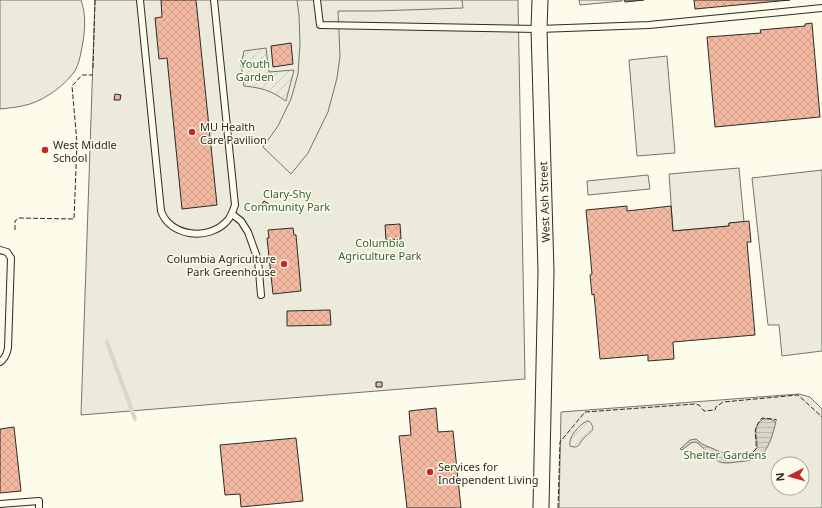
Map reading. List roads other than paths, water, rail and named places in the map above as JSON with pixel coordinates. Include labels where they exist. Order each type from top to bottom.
[{"type":"street","name":"West Ash Street","points":[[540,0],[539,29],[546,271],[541,508]]},
{"type":"lane","points":[[140,0],[162,215],[170,224],[179,230],[191,234],[208,233],[218,228],[226,222],[232,214],[235,205],[214,0]]},
{"type":"lane","points":[[317,0],[320,25],[539,29],[649,25],[822,8]]},
{"type":"lane","points":[[232,214],[241,221],[248,232],[256,253],[261,295]]},
{"type":"lane","points":[[0,250],[7,252],[11,258],[8,348],[6,355],[0,362]]},
{"type":"lane","points":[[0,504],[39,505],[45,508]]},
{"type":"waterway","points":[[107,342],[135,419]]},
{"type":"place","name":"MU Health Care Pavilion","points":[[192,132]]},
{"type":"place","name":"West Middle School","points":[[45,150]]},
{"type":"place","name":"Columbia Agriculture Park Greenhouse","points":[[284,264]]},
{"type":"place","name":"Services for Independent Living","points":[[430,472]]},
{"type":"park label","name":"Youth Garden","points":[[255,69]]},
{"type":"park label","name":"Clary-Shy Community Park","points":[[287,199]]},
{"type":"park label","name":"Columbia Agriculture Park","points":[[380,248]]},
{"type":"park label","name":"Shelter Gardens","points":[[725,454]]}]
